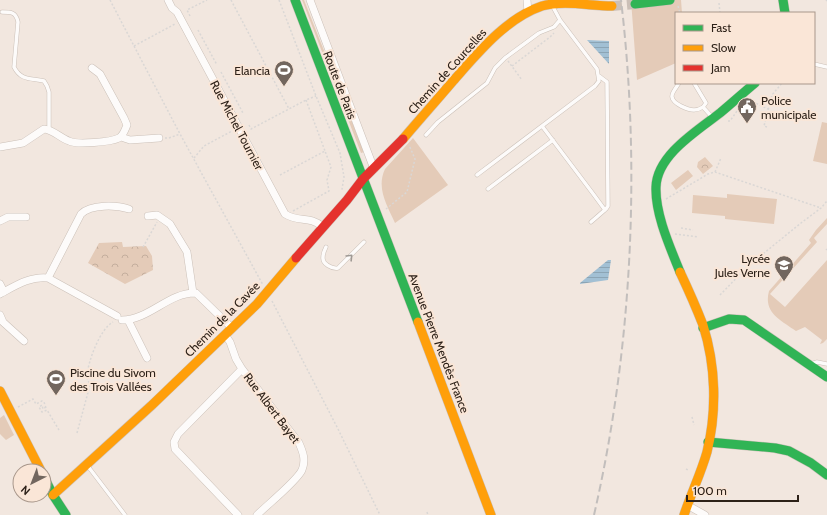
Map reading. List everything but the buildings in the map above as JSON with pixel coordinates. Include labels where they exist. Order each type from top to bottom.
[{"type":"street","name":"Rue Michel Tournier","points":[[168,0],[172,8],[177,12],[285,214],[290,218],[315,221],[323,227]]},
{"type":"street","name":"Route de Paris","points":[[295,0],[363,179]]},
{"type":"street","points":[[310,0],[374,169]]},
{"type":"street","points":[[527,0],[528,12]]},
{"type":"street","points":[[635,4],[670,0]]},
{"type":"street","points":[[783,0],[785,12]]},
{"type":"street","name":"Chemin de Courcelles","points":[[363,179],[393,150],[486,43],[510,24],[528,12],[551,4],[568,3],[593,6],[612,6]]},
{"type":"street","points":[[0,147],[23,143],[44,129],[49,130],[70,142],[79,143],[114,140],[121,137],[127,125],[100,74],[92,68]]},
{"type":"street","points":[[684,515],[703,464],[708,442],[713,416],[714,381],[712,364],[698,313],[666,237],[658,204],[656,181],[660,169],[673,152],[690,136],[754,84]]},
{"type":"street","points":[[121,137],[130,140],[159,138]]},
{"type":"street","name":"Chemin de la Cavée","points":[[53,495],[87,466],[257,304],[363,179]]},
{"type":"street","name":"Avenue Pierre Mendès France","points":[[363,179],[491,515]]},
{"type":"street","points":[[48,278],[81,214],[93,207],[120,206],[129,209]]},
{"type":"street","points":[[148,216],[160,216],[170,224],[187,252],[193,293]]},
{"type":"street","points":[[0,221],[8,217],[26,217]]},
{"type":"street","points":[[0,284],[2,293],[30,278],[48,278],[120,319],[147,358]]},
{"type":"street","points":[[120,319],[138,317],[182,294],[196,293],[204,299],[232,328]]},
{"type":"street","points":[[0,315],[3,322],[24,340]]},
{"type":"street","points":[[703,328],[729,319],[744,320],[814,364],[827,377]]},
{"type":"street","name":"Rue Albert Bayet","points":[[225,335],[230,342],[236,359],[242,369],[299,443],[304,459],[302,470],[298,475],[257,515]]},
{"type":"street","points":[[238,515],[175,449],[174,442],[178,434],[242,369]]},
{"type":"street","points":[[0,391],[37,463]]},
{"type":"street","points":[[708,442],[775,448],[789,451],[811,463],[827,475]]},
{"type":"street","points":[[53,495],[66,515]]},
{"type":"street","points":[[687,505],[705,515]]},
{"type":"lane","points":[[477,175],[595,86],[599,81],[597,69],[560,20],[551,4]]},
{"type":"lane","points":[[2,12],[13,13],[17,16],[18,22],[14,67],[18,74],[23,78],[44,81],[48,86],[49,130]]},
{"type":"lane","points":[[426,135],[438,122],[487,83],[495,68],[505,58],[539,32],[554,27],[560,20]]},
{"type":"lane","points":[[815,64],[827,67]]},
{"type":"lane","points":[[591,222],[608,206],[607,82],[599,76]]},
{"type":"lane","points":[[679,84],[673,93],[673,100],[691,110],[698,110],[703,108],[706,100],[695,84]]},
{"type":"lane","points":[[703,108],[713,118]]},
{"type":"lane","points":[[542,126],[604,210]]},
{"type":"lane","points":[[488,189],[553,140]]},
{"type":"lane","points":[[326,247],[322,256],[324,260],[331,267],[338,268],[364,242]]},
{"type":"lane","points":[[814,364],[827,364]]},
{"type":"lane","points":[[87,466],[125,515]]},
{"type":"path","points":[[110,0],[180,134],[264,287]]},
{"type":"path","points":[[190,16],[187,10],[207,0]]},
{"type":"path","points":[[231,0],[289,109]]},
{"type":"path","points":[[279,0],[340,153],[344,177],[342,189],[350,196]]},
{"type":"path","points":[[719,3],[720,12]]},
{"type":"path","points":[[678,6],[680,12]]},
{"type":"path","points":[[134,46],[177,23]]},
{"type":"path","points":[[198,30],[217,65]]},
{"type":"path","points":[[512,66],[550,38],[556,30]]},
{"type":"path","points":[[505,58],[522,80]]},
{"type":"path","points":[[220,72],[242,114]]},
{"type":"path","points":[[767,127],[764,126],[772,95],[781,84]]},
{"type":"path","points":[[249,125],[251,129],[316,96]]},
{"type":"path","points":[[747,99],[768,109]]},
{"type":"path","points":[[291,212],[329,191],[327,180],[331,167],[306,100]]},
{"type":"path","points":[[728,121],[730,121],[737,111],[746,115],[746,117]]},
{"type":"path","points":[[194,158],[204,146],[234,130]]},
{"type":"path","points":[[159,138],[169,138],[180,134]]},
{"type":"path","points":[[280,175],[325,151]]},
{"type":"path","points":[[715,172],[721,158]]},
{"type":"path","points":[[662,201],[708,174],[715,172],[822,208]]},
{"type":"path","points":[[720,295],[748,266],[822,208],[827,201]]},
{"type":"path","points":[[143,247],[160,216]]},
{"type":"path","points":[[681,228],[693,230]]},
{"type":"path","points":[[686,236],[687,231]]},
{"type":"path","points":[[671,235],[698,237]]},
{"type":"path","points":[[270,298],[335,422],[380,515]]},
{"type":"path","points":[[77,433],[90,385],[87,377],[93,352],[108,324],[120,319]]},
{"type":"path","points":[[18,407],[34,400],[36,404],[42,401],[44,402],[59,430]]},
{"type":"path","points":[[42,410],[47,408]]},
{"type":"path","points":[[692,417],[694,425]]},
{"type":"green space","points":[[302,0],[304,0],[364,152],[361,153]]},
{"type":"green space","points":[[631,0],[681,0],[682,12],[675,12],[675,63],[637,80]]},
{"type":"green space","points":[[822,122],[827,123],[827,164],[813,161]]},
{"type":"green space","points":[[413,138],[448,185],[395,223],[382,190],[383,176],[385,169]]},
{"type":"green space","points":[[705,157],[713,166],[703,174],[697,167],[698,162]]},
{"type":"green space","points":[[688,170],[693,176],[676,190],[671,183]]},
{"type":"green space","points":[[727,194],[777,199],[774,224],[725,219],[725,216],[692,213],[693,195],[727,198]]},
{"type":"green space","points":[[827,218],[827,224],[814,238],[817,242],[770,294],[785,307],[827,260],[827,339],[820,344],[822,340],[805,327],[796,331],[779,319],[771,310],[768,299],[769,291],[811,243],[809,240]]},
{"type":"green space","points":[[122,242],[123,247],[146,246],[152,256],[153,270],[125,284],[88,263],[99,243]]},
{"type":"green space","points":[[4,415],[14,435],[6,440],[0,434],[0,418]]},
{"type":"water","points":[[587,40],[609,41],[609,64]]},
{"type":"water","points":[[608,260],[611,260],[608,280],[580,284],[580,283]]},
{"type":"tunnel","points":[[612,6],[635,4]]},
{"type":"railway","points":[[594,515],[607,452],[617,389],[625,324],[629,259],[631,128],[621,0]]},
{"type":"traffic: fast","points":[[295,0],[418,322]]},
{"type":"traffic: fast","points":[[635,4],[670,0]]},
{"type":"traffic: fast","points":[[783,0],[785,12]]},
{"type":"traffic: fast","points":[[680,272],[664,230],[658,208],[656,197],[658,175],[663,164],[680,145],[754,84]]},
{"type":"traffic: fast","points":[[703,328],[729,319],[744,320],[827,377]]},
{"type":"traffic: fast","points":[[708,442],[775,448],[789,451],[811,463],[827,475]]},
{"type":"traffic: fast","points":[[52,493],[66,515]]},
{"type":"traffic: slow","points":[[403,139],[482,49],[516,19],[542,6],[550,4],[568,3],[612,6]]},
{"type":"traffic: slow","points":[[53,495],[152,405],[257,304],[296,258]]},
{"type":"traffic: slow","points":[[680,272],[703,325],[711,356],[714,388],[714,405],[707,452],[684,515]]},
{"type":"traffic: slow","points":[[418,322],[491,515]]},
{"type":"traffic: slow","points":[[0,391],[37,463]]},
{"type":"traffic: jam","points":[[296,258],[347,200],[363,179],[403,139]]},
{"type":"place","name":"Elancia","points":[[284,87]]},
{"type":"place","name":"Police municipale","points":[[747,124]]},
{"type":"place","name":"Lycée Jules Verne","points":[[784,282]]},
{"type":"place","name":"Piscine du Sivom des Trois Vallées","points":[[56,396]]}]
